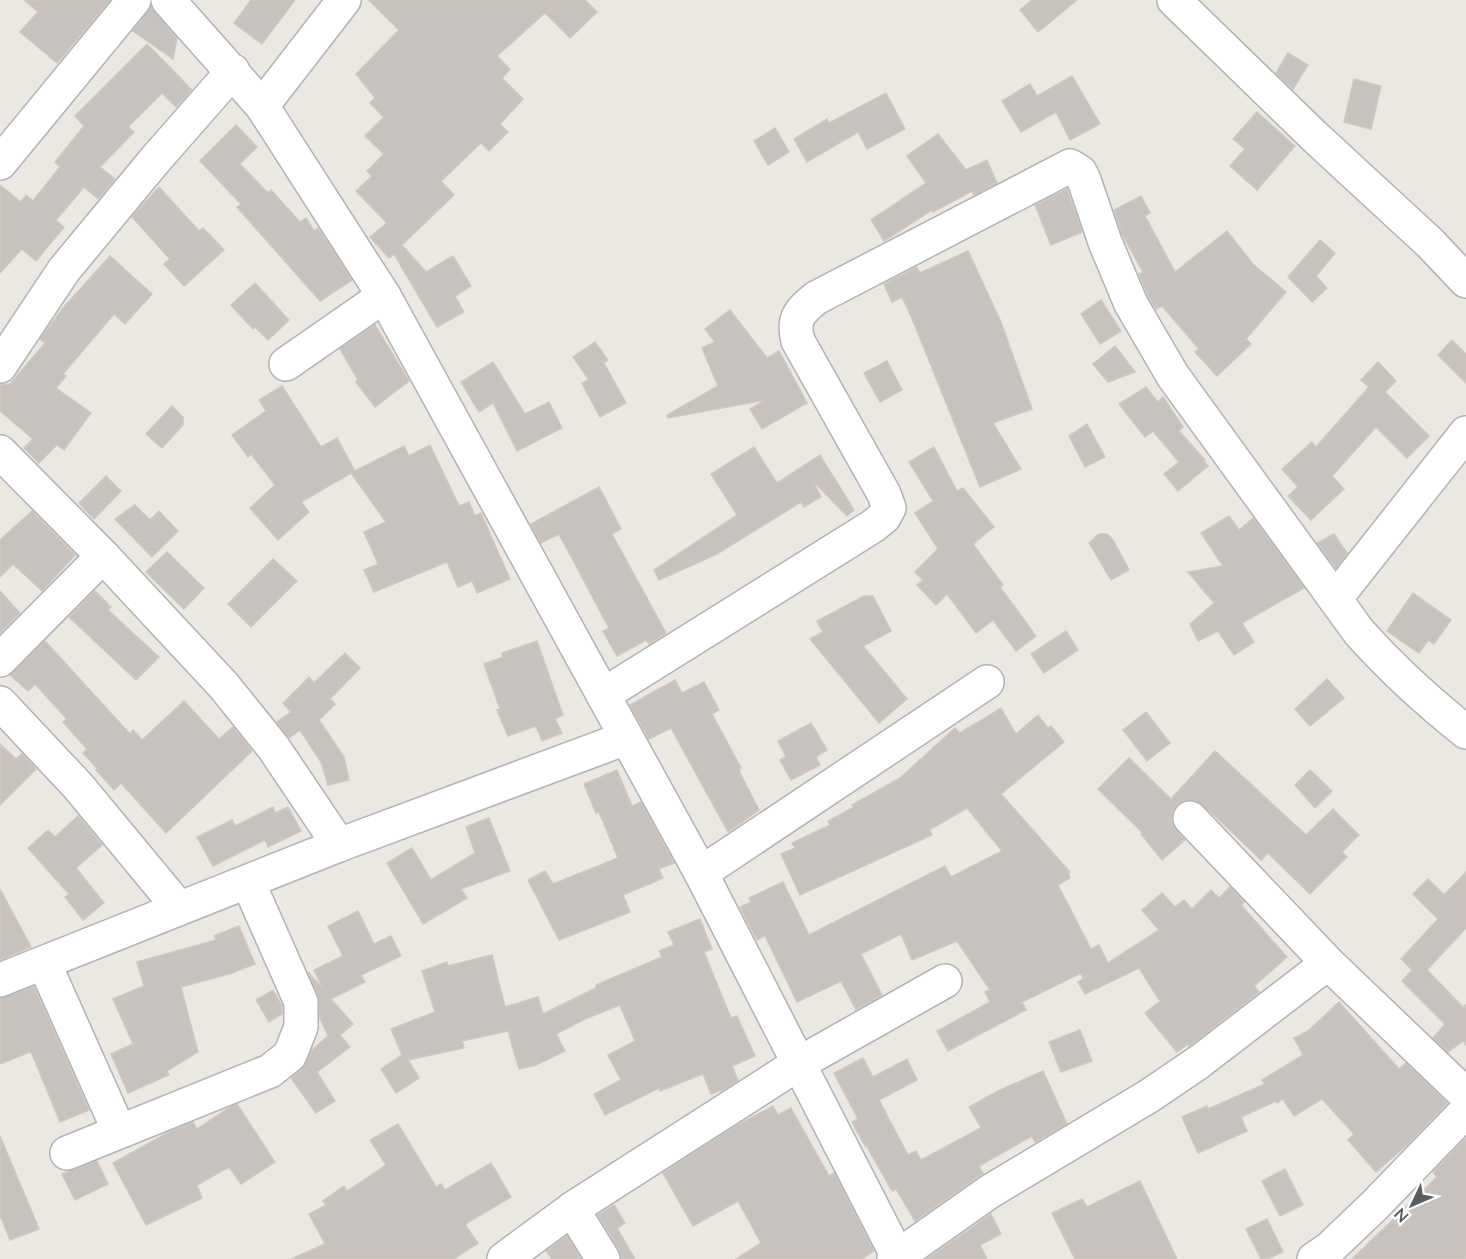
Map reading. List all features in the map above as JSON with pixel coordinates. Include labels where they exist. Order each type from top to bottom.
[{"type":"street","points":[[0,163],[134,0]]},
{"type":"street","points":[[168,0],[262,106],[384,296],[701,873],[897,1258],[989,1192],[1149,1096],[1199,1062],[1328,963]]},
{"type":"street","points":[[262,106],[344,0]]},
{"type":"street","points":[[1194,7],[1314,136],[1430,243],[1466,281]]},
{"type":"street","points":[[0,366],[64,270],[155,160],[233,71]]},
{"type":"street","points":[[603,695],[873,526],[884,517],[889,508],[884,494],[798,341],[795,330],[799,312],[816,298],[1070,166],[1080,172],[1084,180],[1105,242],[1131,304],[1173,376],[1359,632],[1388,664],[1426,700],[1466,732]]},
{"type":"street","points":[[286,364],[384,296]]},
{"type":"street","points":[[1335,598],[1466,433]]},
{"type":"street","points":[[0,452],[103,556],[224,686],[273,747],[339,845]]},
{"type":"street","points":[[0,660],[103,556]]},
{"type":"street","points":[[701,873],[987,682]]},
{"type":"street","points":[[0,703],[78,786],[179,908]]},
{"type":"street","points":[[0,980],[339,845],[626,738]]},
{"type":"street","points":[[1190,818],[1328,963],[1466,1095]]},
{"type":"street","points":[[67,1153],[270,1071],[290,1055],[301,1027],[301,1002],[248,882]]},
{"type":"street","points":[[44,963],[119,1131]]},
{"type":"street","points":[[504,1259],[572,1209],[798,1064],[945,981]]},
{"type":"street","points":[[1314,1259],[1330,1248],[1374,1206],[1466,1111]]},
{"type":"street","points":[[572,1209],[603,1259]]},
{"type":"building","points":[[24,0],[110,0],[57,63],[20,32],[38,12]]},
{"type":"building","points":[[251,0],[295,0],[262,44],[234,23]]},
{"type":"building","points":[[369,0],[585,0],[597,12],[570,38],[545,13],[497,56],[510,69],[502,78],[523,99],[500,124],[508,132],[489,151],[481,143],[441,181],[454,195],[402,245],[426,272],[453,256],[471,286],[455,296],[464,312],[437,327],[394,254],[389,258],[370,237],[387,223],[356,191],[372,176],[367,171],[384,154],[365,136],[384,117],[370,103],[375,98],[356,74],[399,30]]},
{"type":"building","points":[[1032,0],[1077,0],[1038,32],[1020,10]]},
{"type":"building","points":[[151,7],[177,39],[173,59],[133,31]]},
{"type":"building","points":[[147,44],[192,90],[176,107],[162,93],[128,127],[134,132],[100,167],[115,179],[98,199],[84,187],[56,220],[64,227],[36,261],[22,249],[0,273],[0,185],[21,202],[26,195],[33,201],[60,167],[55,162],[84,126],[75,116]]},
{"type":"building","points":[[1288,53],[1308,65],[1293,89],[1276,73]]},
{"type":"building","points":[[1072,76],[1100,124],[1070,140],[1056,112],[1021,132],[1002,101],[1030,84],[1037,96]]},
{"type":"building","points":[[1354,79],[1381,86],[1371,129],[1344,122]]},
{"type":"building","points":[[886,93],[905,129],[867,149],[858,132],[807,162],[794,139],[827,119],[829,123]]},
{"type":"building","points":[[1257,112],[1295,146],[1257,190],[1230,166],[1245,149],[1233,139]]},
{"type":"building","points":[[236,125],[257,147],[240,164],[268,193],[271,190],[300,222],[306,218],[314,231],[318,228],[352,280],[320,301],[237,207],[241,204],[200,161]]},
{"type":"building","points":[[775,128],[789,152],[768,165],[754,141]]},
{"type":"building","points":[[938,134],[966,170],[987,160],[997,183],[974,195],[972,191],[933,212],[932,210],[884,241],[871,220],[926,183],[907,156]]},
{"type":"building","points":[[159,187],[199,231],[203,228],[224,250],[184,286],[164,264],[170,259],[132,217]]},
{"type":"building","points":[[1067,189],[1082,232],[1051,245],[1035,205]]},
{"type":"building","points":[[1141,196],[1150,213],[1145,216],[1175,272],[1227,231],[1253,264],[1286,292],[1246,339],[1251,344],[1217,376],[1195,352],[1199,349],[1162,306],[1156,309],[1148,296],[1139,274],[1143,272],[1122,234],[1114,210]]},
{"type":"building","points":[[1320,240],[1335,253],[1316,276],[1327,288],[1312,302],[1288,277]]},
{"type":"building","points":[[968,251],[1001,322],[1032,409],[993,423],[1021,469],[980,487],[911,316],[902,297],[892,302],[884,284],[917,267],[920,273]]},
{"type":"building","points":[[110,256],[152,294],[125,324],[114,314],[63,374],[66,376],[56,388],[91,413],[64,450],[57,445],[39,463],[24,448],[33,439],[0,411],[0,385],[10,384],[45,343],[40,339],[63,308]]},
{"type":"building","points":[[255,283],[289,320],[268,340],[255,327],[253,329],[231,305]]},
{"type":"building","points":[[1101,300],[1121,331],[1100,344],[1081,314]]},
{"type":"building","points":[[730,310],[767,358],[779,351],[807,403],[762,429],[750,409],[765,400],[668,418],[667,415],[718,386],[702,348],[715,342],[705,329]]},
{"type":"building","points":[[375,325],[409,381],[375,407],[356,382],[358,380],[340,349]]},
{"type":"building","points":[[1452,340],[1466,354],[1466,383],[1438,355]]},
{"type":"building","points":[[595,342],[608,360],[604,363],[626,403],[600,417],[582,383],[589,380],[573,357]]},
{"type":"building","points":[[1115,346],[1135,372],[1108,382],[1093,364]]},
{"type":"building","points":[[887,361],[902,390],[880,402],[864,373]]},
{"type":"building","points":[[493,362],[525,414],[549,402],[562,428],[517,451],[493,403],[479,412],[461,382]]},
{"type":"building","points":[[1378,362],[1396,381],[1385,392],[1429,436],[1407,458],[1376,427],[1332,476],[1344,489],[1311,520],[1288,496],[1298,487],[1282,469],[1312,442],[1316,447],[1369,387],[1361,380]]},
{"type":"building","points":[[282,386],[321,447],[337,438],[355,471],[404,446],[409,456],[430,445],[459,506],[469,502],[475,516],[481,513],[510,579],[477,593],[472,581],[458,587],[447,562],[374,592],[364,570],[378,564],[364,532],[386,522],[351,473],[301,502],[309,512],[278,540],[250,508],[275,485],[251,454],[248,457],[232,435],[266,411],[259,400]]},
{"type":"building","points":[[1146,387],[1158,402],[1163,397],[1183,427],[1179,431],[1208,466],[1178,491],[1164,474],[1179,462],[1153,431],[1145,437],[1119,404]]},
{"type":"building","points":[[172,406],[183,417],[183,425],[162,448],[146,434]]},
{"type":"building","points":[[1087,424],[1105,457],[1085,467],[1069,436]]},
{"type":"building","points":[[754,447],[777,483],[820,455],[854,510],[847,516],[813,481],[821,497],[804,507],[801,502],[717,554],[659,580],[654,570],[737,515],[711,474]]},
{"type":"building","points":[[934,447],[957,491],[963,488],[994,527],[973,544],[1003,585],[1000,587],[1036,636],[1016,651],[993,620],[976,633],[947,594],[936,605],[917,585],[923,580],[915,572],[938,549],[915,513],[933,501],[909,462]]},
{"type":"building","points":[[106,476],[121,491],[94,519],[79,503]]},
{"type":"building","points":[[599,487],[621,529],[612,534],[666,633],[649,644],[646,640],[617,656],[603,631],[609,628],[559,534],[541,543],[531,524]]},
{"type":"building","points":[[135,505],[150,520],[159,511],[178,531],[152,557],[115,519]]},
{"type":"building","points":[[32,511],[75,555],[42,591],[13,564],[0,577],[0,540]]},
{"type":"building","points":[[1229,516],[1239,530],[1253,518],[1304,588],[1242,623],[1254,642],[1234,655],[1218,631],[1198,641],[1190,624],[1214,603],[1188,572],[1223,566],[1201,533]]},
{"type":"building","points":[[1099,534],[1107,534],[1113,540],[1129,570],[1111,580],[1089,543]]},
{"type":"building","points":[[1334,534],[1347,553],[1336,568],[1317,543]]},
{"type":"building","points":[[167,552],[204,588],[184,609],[146,572]]},
{"type":"building","points":[[273,559],[297,581],[251,627],[228,604]]},
{"type":"building","points":[[0,591],[20,613],[0,633]]},
{"type":"building","points":[[95,591],[111,607],[108,610],[159,657],[136,680],[69,617]]},
{"type":"building","points":[[1413,593],[1451,620],[1434,644],[1428,640],[1419,653],[1387,631]]},
{"type":"building","points":[[864,596],[873,596],[891,631],[863,646],[907,699],[879,723],[810,639],[823,632],[817,621]]},
{"type":"building","points":[[1066,631],[1078,650],[1044,673],[1031,654]]},
{"type":"building","points":[[45,641],[130,734],[133,730],[142,740],[184,701],[219,739],[233,727],[252,751],[166,833],[121,783],[114,790],[96,770],[98,769],[83,753],[87,749],[63,722],[67,719],[35,684],[28,691],[10,675]]},
{"type":"building","points":[[537,641],[563,715],[555,719],[562,733],[542,741],[536,726],[508,736],[497,710],[500,709],[484,664],[503,657],[502,653]]},
{"type":"building","points":[[345,653],[360,668],[330,699],[335,704],[319,720],[344,757],[349,780],[328,785],[321,762],[300,730],[289,738],[277,722],[291,712],[283,703],[309,677],[314,683]]},
{"type":"building","points":[[1327,679],[1344,698],[1310,726],[1295,709]]},
{"type":"building","points":[[675,680],[682,693],[704,682],[719,710],[712,714],[741,768],[739,769],[741,775],[759,810],[728,832],[671,728],[649,739],[630,705]]},
{"type":"building","points":[[1001,708],[1016,734],[1038,715],[1048,728],[1051,726],[1064,742],[1001,794],[1070,872],[1068,873],[1070,878],[1058,885],[1091,949],[1099,945],[1108,963],[1159,930],[1142,910],[1162,893],[1175,907],[1184,900],[1192,909],[1211,890],[1219,898],[1230,887],[1244,902],[1241,905],[1287,957],[1254,986],[1259,992],[1189,1046],[1188,1044],[1177,1052],[1145,1013],[1160,1001],[1139,968],[1085,994],[1078,982],[1089,975],[1083,978],[1081,973],[1022,1002],[1026,1010],[948,1051],[937,1031],[990,1002],[985,992],[990,990],[957,941],[912,960],[901,934],[861,954],[882,995],[856,1010],[841,981],[797,1002],[765,936],[757,940],[740,907],[751,902],[749,898],[783,882],[809,935],[945,866],[951,877],[1002,851],[967,808],[929,830],[932,835],[800,895],[781,854],[795,848],[792,843],[830,825],[828,821],[900,778],[955,728],[960,733]]},
{"type":"building","points":[[1146,712],[1170,743],[1147,761],[1123,730]]},
{"type":"building","points":[[811,723],[827,750],[816,757],[820,765],[791,780],[780,760],[786,757],[778,741]]},
{"type":"building","points":[[0,744],[16,759],[22,754],[36,769],[0,805]]},
{"type":"building","points":[[1215,751],[1306,835],[1333,809],[1359,835],[1342,852],[1347,857],[1310,894],[1268,853],[1261,860],[1195,800],[1185,800],[1172,812],[1172,823],[1185,840],[1162,860],[1141,834],[1143,833],[1098,789],[1129,758],[1171,799]]},
{"type":"building","points":[[617,770],[632,806],[641,802],[674,863],[659,869],[663,878],[623,895],[630,912],[559,940],[528,880],[545,871],[553,884],[618,858],[599,812],[596,813],[584,784]]},
{"type":"building","points":[[1310,770],[1332,791],[1315,808],[1295,785]]},
{"type":"building","points":[[273,807],[275,813],[288,807],[301,831],[268,847],[265,840],[213,866],[197,837],[232,820],[235,826]]},
{"type":"building","points":[[78,816],[102,845],[76,868],[104,903],[83,920],[65,897],[69,894],[28,848],[48,830],[55,837]]},
{"type":"building","points":[[489,818],[510,871],[461,889],[467,898],[423,924],[387,863],[412,848],[431,880],[475,853],[466,827]]},
{"type":"building","points":[[1466,872],[1466,928],[1427,970],[1463,1007],[1466,1005],[1466,1045],[1463,1041],[1448,1052],[1433,1038],[1445,1024],[1402,981],[1412,970],[1401,959],[1438,919],[1413,894],[1428,879],[1444,895]]},
{"type":"building","points":[[0,889],[31,947],[0,960]]},
{"type":"building","points":[[358,911],[374,944],[391,936],[401,956],[361,975],[365,982],[331,999],[353,1024],[340,1035],[350,1047],[317,1072],[335,1101],[316,1113],[291,1078],[302,1069],[312,1050],[328,1036],[320,1018],[318,995],[308,972],[323,989],[314,970],[343,956],[328,926]]},
{"type":"building","points":[[700,919],[712,949],[704,952],[731,1018],[737,1016],[755,1056],[732,1066],[738,1080],[725,1089],[711,1094],[703,1074],[660,1091],[659,1088],[605,1115],[594,1094],[621,1080],[608,1055],[635,1041],[620,1005],[556,1034],[565,1051],[536,1065],[519,1069],[508,1031],[462,1041],[464,1048],[408,1060],[419,1078],[396,1093],[381,1069],[402,1055],[391,1029],[435,1012],[422,971],[447,962],[448,966],[492,955],[505,1007],[538,997],[543,1014],[596,988],[596,985],[662,957],[659,951],[674,945],[668,932]]},
{"type":"building","points":[[239,926],[255,964],[229,974],[181,987],[198,1052],[167,1071],[169,1075],[128,1093],[111,1054],[133,1044],[113,999],[144,986],[137,962],[216,940],[214,936]]},
{"type":"building","points":[[34,987],[89,1110],[60,1122],[30,1052],[0,1064],[0,998]]},
{"type":"building","points":[[273,990],[282,1006],[282,1014],[269,1022],[256,1000]]},
{"type":"building","points":[[1339,1002],[1399,1069],[1406,1063],[1447,1103],[1408,1144],[1376,1172],[1348,1140],[1354,1134],[1322,1099],[1294,1116],[1283,1099],[1277,1103],[1276,1101],[1241,1117],[1247,1131],[1198,1153],[1182,1117],[1207,1106],[1208,1109],[1265,1084],[1262,1080],[1303,1055],[1294,1038],[1308,1031]]},
{"type":"building","points":[[1080,1030],[1092,1061],[1061,1072],[1049,1042]]},
{"type":"building","points":[[863,1058],[873,1077],[907,1059],[917,1080],[879,1100],[908,1155],[916,1151],[921,1160],[981,1128],[969,1107],[1043,1071],[1067,1124],[1035,1142],[1032,1136],[979,1166],[983,1173],[915,1221],[896,1189],[892,1191],[865,1146],[852,1122],[858,1119],[834,1073]]},
{"type":"building","points":[[237,1104],[275,1162],[241,1184],[229,1167],[197,1185],[202,1198],[146,1225],[113,1163],[171,1131],[193,1122],[197,1129]]},
{"type":"building","points":[[773,1106],[778,1115],[791,1108],[829,1176],[834,1173],[874,1251],[862,1259],[736,1259],[761,1243],[738,1201],[693,1226],[663,1173],[734,1127]]},
{"type":"building","points":[[398,1124],[436,1187],[441,1184],[445,1190],[491,1163],[511,1197],[467,1223],[466,1226],[478,1243],[454,1259],[291,1259],[325,1244],[309,1214],[326,1205],[323,1201],[344,1186],[347,1191],[386,1165],[370,1140]]},
{"type":"building","points":[[0,1136],[39,1229],[10,1240],[0,1215]]},
{"type":"building","points":[[1466,1138],[1466,1259],[1352,1259],[1437,1177],[1433,1172]]},
{"type":"building","points":[[97,1161],[108,1184],[75,1200],[62,1174]]},
{"type":"building","points":[[1285,1169],[1303,1205],[1280,1216],[1262,1181]]},
{"type":"building","points":[[1140,1181],[1177,1259],[1075,1259],[1052,1213],[1082,1199],[1087,1207]]},
{"type":"building","points":[[614,1205],[625,1223],[617,1228],[635,1259],[622,1259],[619,1249],[598,1215]]},
{"type":"building","points":[[991,1214],[1001,1234],[980,1245],[987,1259],[927,1259]]},
{"type":"building","points":[[1267,1219],[1283,1252],[1267,1259],[1261,1259],[1246,1229]]},
{"type":"building","points":[[567,1236],[581,1259],[552,1259],[546,1251]]}]
